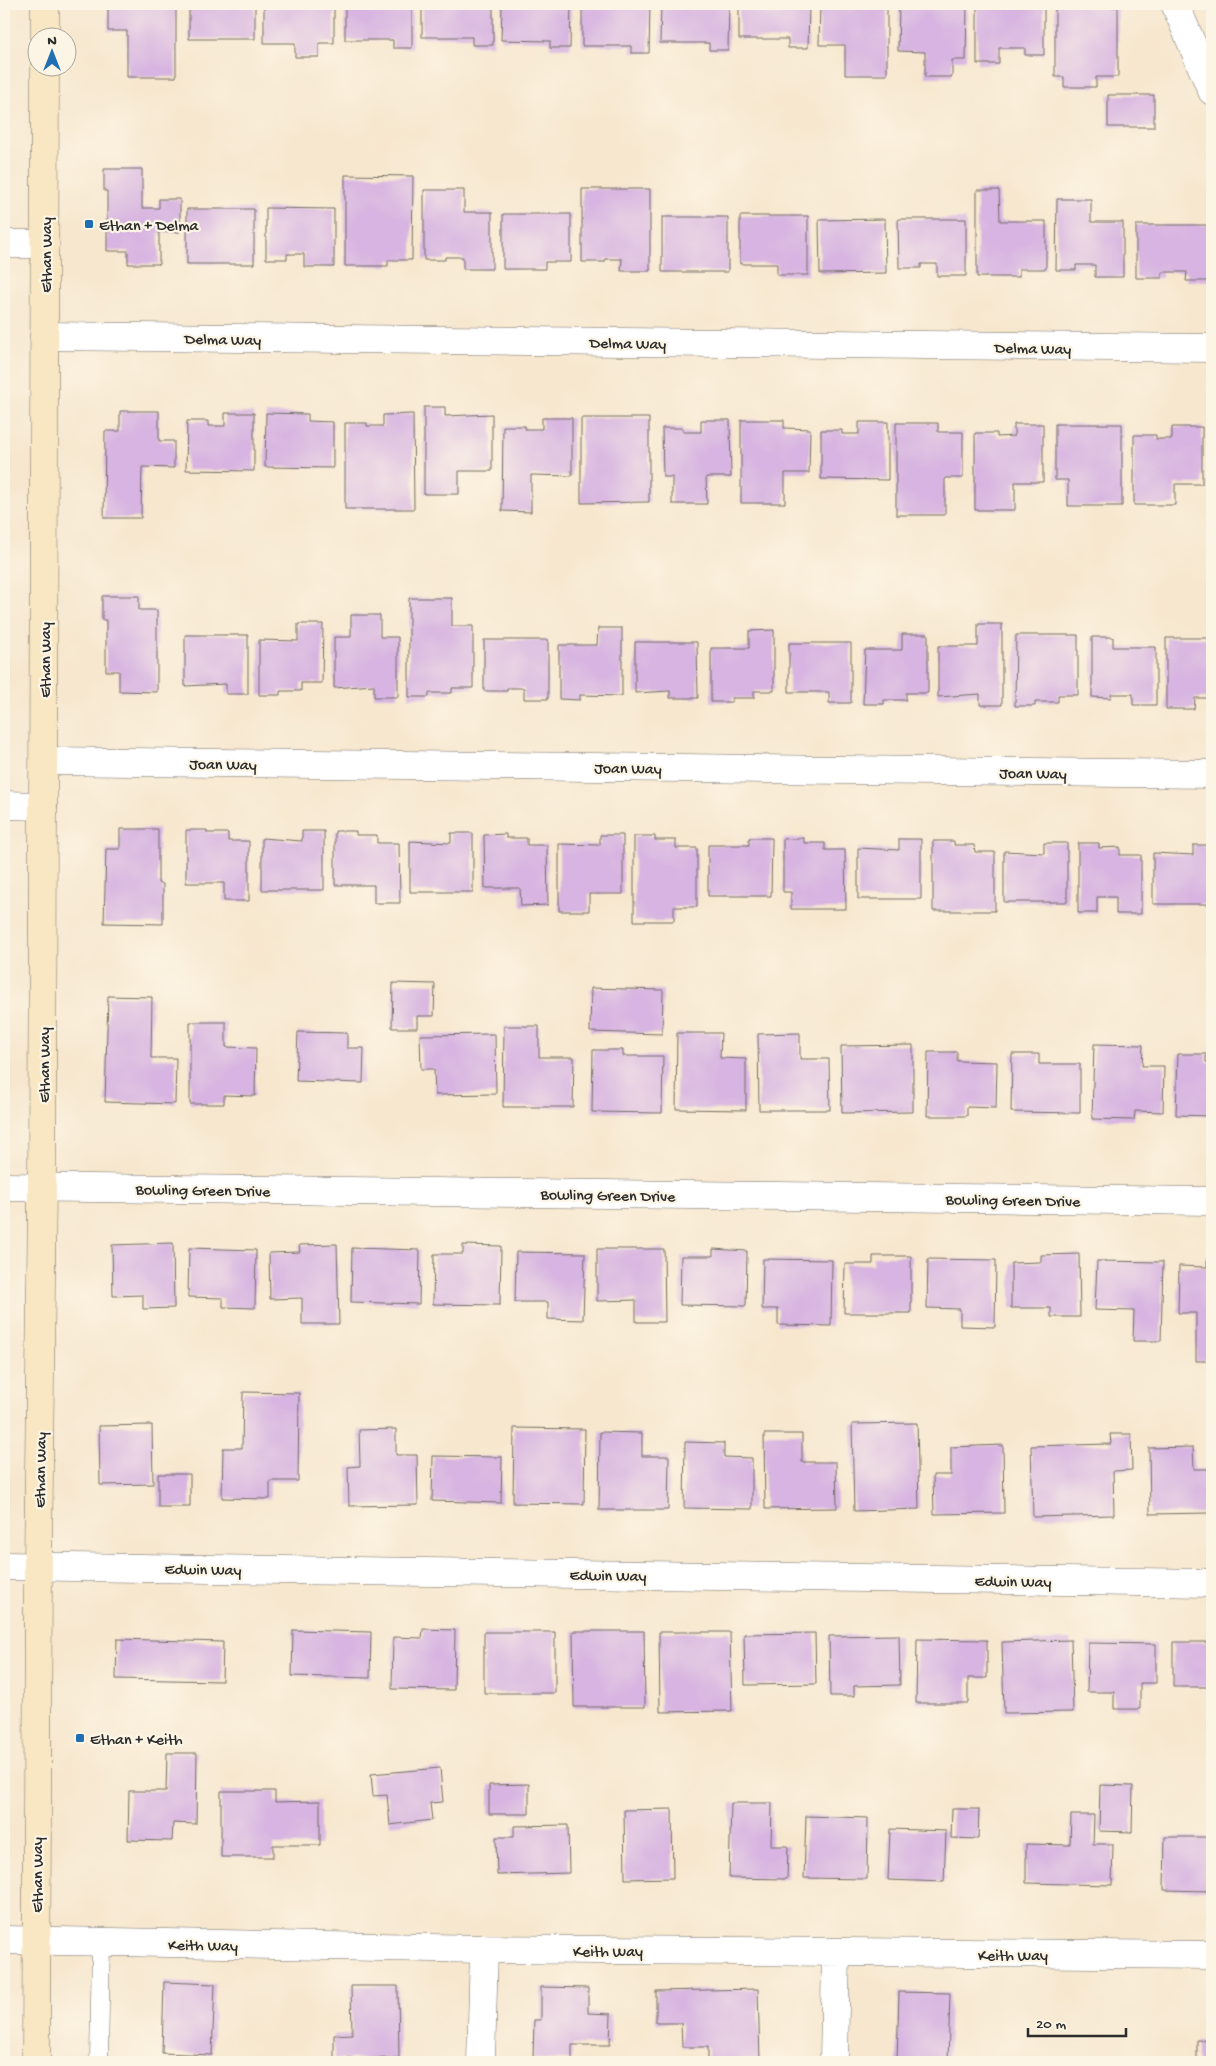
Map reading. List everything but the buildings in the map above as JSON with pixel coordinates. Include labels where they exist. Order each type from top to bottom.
[{"type":"street","points":[[45,4],[45,28]]},
{"type":"street","points":[[1175,4],[1212,91]]},
{"type":"street","name":"Ethan Way","points":[[36,2062],[44,761],[45,78]]},
{"type":"street","points":[[4,244],[45,244]]},
{"type":"street","name":"Delma Way","points":[[44,336],[1212,348]]},
{"type":"street","name":"Joan Way","points":[[44,761],[1212,774]]},
{"type":"street","points":[[4,805],[43,806]]},
{"type":"street","name":"Bowling Green Drive","points":[[4,1187],[1212,1201]]},
{"type":"street","name":"Edwin Way","points":[[4,1566],[1212,1583]]},
{"type":"street","name":"Keith Way","points":[[4,1940],[484,1950],[1212,1955]]},
{"type":"street","points":[[481,2062],[484,1950]]},
{"type":"street","points":[[834,2062],[836,1952]]},
{"type":"lane","points":[[99,2062],[101,1942]]},
{"type":"place","name":"Ethan + Delma","points":[[89,224]]},
{"type":"place","name":"Ethan + Keith","points":[[80,1738]]}]
